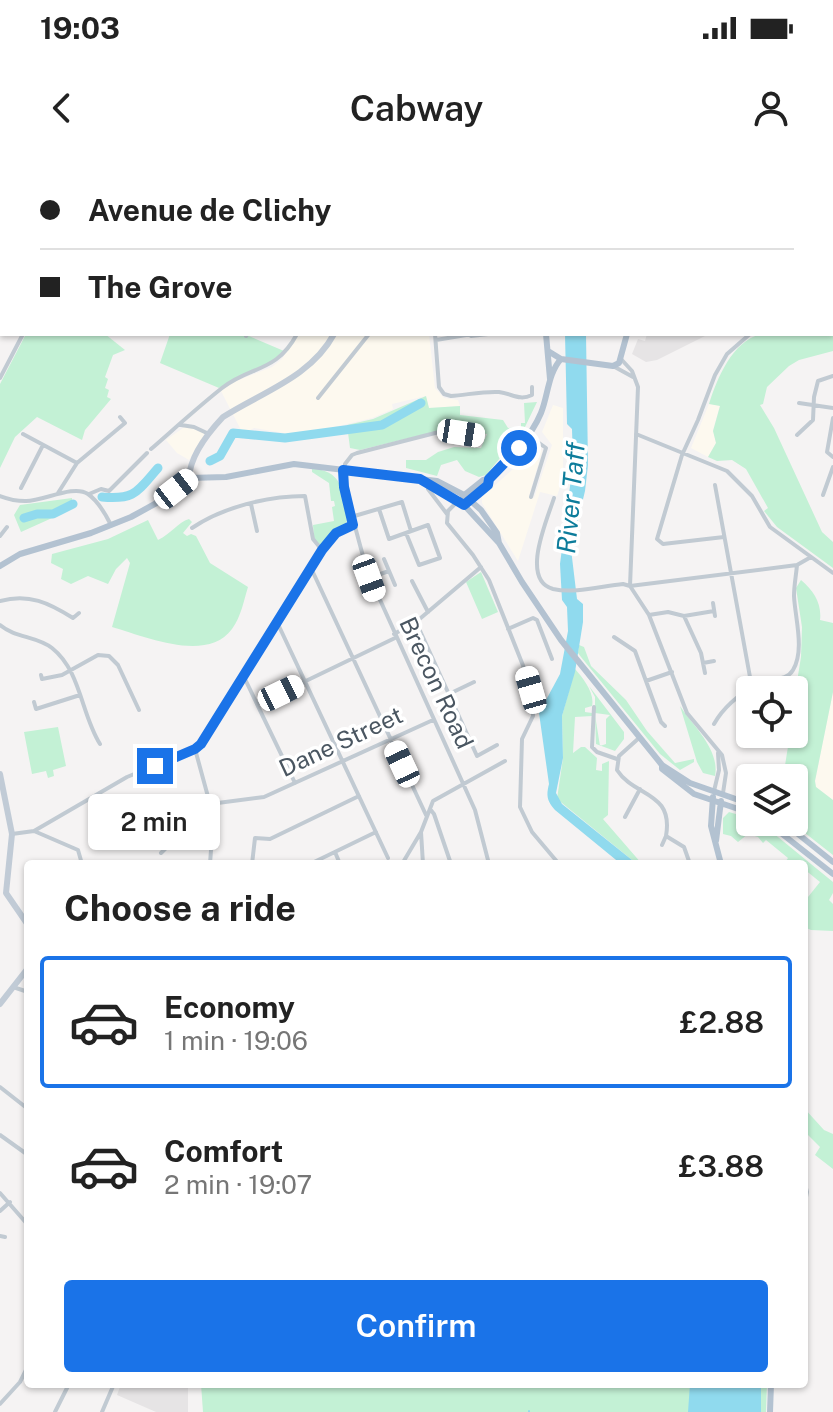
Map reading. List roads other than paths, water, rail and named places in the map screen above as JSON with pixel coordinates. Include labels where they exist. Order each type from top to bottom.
[{"type":"main road","points":[[464,500],[488,485],[489,479],[528,435],[543,409],[550,379],[546,336]]},
{"type":"main road","points":[[548,351],[563,360],[613,366],[621,359],[627,336]]},
{"type":"main road","points":[[550,379],[563,360]]},
{"type":"main road","points":[[1,562],[111,525],[162,500],[189,478],[226,477],[294,464],[437,481],[481,510],[561,640],[662,765],[690,783],[736,799]]},
{"type":"main road","points":[[662,765],[662,769],[679,784],[736,808]]},
{"type":"main road","points":[[714,792],[711,826],[720,860]]},
{"type":"main road","points":[[716,841],[722,794]]},
{"type":"main road","points":[[785,836],[833,874]]},
{"type":"main road","points":[[800,836],[833,862]]},
{"type":"main road","points":[[770,1412],[771,1388]]},
{"type":"street","points":[[0,378],[22,336]]},
{"type":"street","points":[[89,494],[101,489],[109,491],[149,451],[224,386],[281,356],[296,336]]},
{"type":"street","points":[[189,478],[195,457],[223,417],[299,373],[324,350],[333,336]]},
{"type":"street","points":[[318,398],[367,336]]},
{"type":"street","points":[[724,537],[663,544],[657,541],[683,452],[719,365],[748,336]]},
{"type":"street","points":[[435,337],[439,387],[447,395],[498,392],[514,398],[527,398],[532,395],[532,387]]},
{"type":"street","points":[[621,359],[632,371],[638,387],[630,586],[649,615],[687,713],[717,750],[725,767],[722,794]]},
{"type":"street","points":[[613,366],[635,379]]},
{"type":"street","points":[[797,435],[812,422],[819,380],[833,376]]},
{"type":"street","points":[[799,403],[833,408]]},
{"type":"street","points":[[58,493],[77,463],[125,423],[120,417]]},
{"type":"street","points":[[833,418],[827,452],[833,457]]},
{"type":"street","points":[[181,425],[209,434]]},
{"type":"street","points":[[343,470],[352,455],[439,432],[479,436]]},
{"type":"street","points":[[23,434],[77,463]]},
{"type":"street","points":[[636,434],[714,464],[735,477],[752,496],[770,527],[833,573]]},
{"type":"street","points":[[528,435],[546,450],[531,497]]},
{"type":"street","points":[[21,488],[43,445]]},
{"type":"street","points":[[823,495],[833,467]]},
{"type":"street","name":"Brecon Road","points":[[343,470],[351,517],[369,578],[480,824],[488,860]]},
{"type":"street","points":[[715,485],[750,676]]},
{"type":"street","points":[[428,489],[447,514]]},
{"type":"street","points":[[0,496],[28,502],[58,493],[81,491],[89,494],[111,525]]},
{"type":"street","points":[[192,528],[211,516],[251,504],[305,496],[313,539],[322,550]]},
{"type":"street","points":[[554,498],[536,564],[538,576],[549,588],[630,586],[797,565],[811,557]]},
{"type":"street","points":[[464,500],[452,507],[447,514],[447,523],[493,588],[526,673],[533,716],[522,739],[520,807],[532,832],[556,860]]},
{"type":"street","points":[[351,517],[402,502],[409,532],[419,565],[440,558],[428,525],[409,532],[389,539],[379,509]]},
{"type":"street","points":[[251,504],[257,531]]},
{"type":"street","points":[[551,508],[557,511]]},
{"type":"street","points":[[12,834],[34,831],[127,777],[195,749],[322,550],[336,533],[353,525]]},
{"type":"street","points":[[0,536],[7,527]]},
{"type":"street","points":[[384,559],[395,585]]},
{"type":"street","points":[[787,676],[793,670],[799,650],[794,591],[797,565]]},
{"type":"street","points":[[258,704],[354,659],[394,636],[416,622],[481,567]]},
{"type":"street","points":[[311,568],[426,815]]},
{"type":"street","points":[[369,578],[389,571]]},
{"type":"street","points":[[412,581],[428,612]]},
{"type":"street","points":[[0,601],[36,599],[55,606],[73,618],[79,613]]},
{"type":"street","points":[[649,615],[668,612],[684,616],[715,614],[713,603]]},
{"type":"street","points":[[684,616],[701,653],[705,673]]},
{"type":"street","points":[[508,629],[533,618],[537,620],[552,659]]},
{"type":"street","points":[[277,622],[388,858]]},
{"type":"street","points":[[416,622],[477,756],[497,745]]},
{"type":"street","points":[[0,625],[15,635],[53,649],[71,670],[88,720],[100,744]]},
{"type":"street","points":[[622,631],[616,638],[635,651],[663,724],[654,727]]},
{"type":"street","points":[[41,675],[42,679],[71,670],[92,658],[109,656],[118,665],[139,710]]},
{"type":"street","points":[[703,663],[714,661]]},
{"type":"street","points":[[646,681],[672,672]]},
{"type":"street","points":[[244,676],[295,783]]},
{"type":"street","points":[[449,694],[474,682]]},
{"type":"street","points":[[34,702],[36,709],[80,695]]},
{"type":"street","points":[[714,724],[736,699]]},
{"type":"street","points":[[592,709],[592,747],[617,759]]},
{"type":"street","points":[[711,714],[717,718]]},
{"type":"street","name":"Dane Street","points":[[210,804],[264,797],[433,720]]},
{"type":"street","points":[[639,738],[617,759],[616,767],[619,774],[656,799],[662,808],[666,816],[666,836],[662,845]]},
{"type":"street","points":[[161,853],[210,804],[195,749]]},
{"type":"street","points":[[714,792],[719,770],[717,750]]},
{"type":"street","points":[[404,860],[421,832],[433,801],[505,761]]},
{"type":"street","points":[[0,774],[12,834],[6,893],[0,900]]},
{"type":"street","points":[[635,816],[626,815],[640,789]]},
{"type":"street","points":[[252,860],[255,838],[270,839],[359,796]]},
{"type":"street","points":[[430,809],[450,860]]},
{"type":"street","points":[[34,831],[78,850],[81,860]]},
{"type":"street","points":[[318,860],[376,832]]},
{"type":"street","points":[[421,832],[423,860]]},
{"type":"street","points":[[210,860],[212,836]]},
{"type":"street","points":[[666,836],[684,847],[689,860]]},
{"type":"street","points":[[335,852],[338,860]]},
{"type":"street","points":[[6,893],[24,919]]},
{"type":"street","points":[[0,1004],[24,973]]},
{"type":"street","points":[[13,987],[24,991]]},
{"type":"street","points":[[0,1087],[24,1106]]},
{"type":"street","points":[[0,1135],[24,1152]]},
{"type":"street","points":[[0,1193],[24,1220]]},
{"type":"street","points":[[0,1211],[10,1202]]},
{"type":"street","points":[[0,1404],[24,1374]]},
{"type":"street","points":[[55,1412],[67,1388]]},
{"type":"street","points":[[102,1412],[112,1388]]},
{"type":"water","name":"River Taff","points":[[565,336],[586,336],[588,465],[571,549],[577,599],[583,604],[583,622],[575,672],[562,716],[563,758],[556,793],[562,804],[632,860],[616,860],[555,810],[548,798],[549,784],[539,713],[560,674],[568,631],[560,564],[573,463],[572,429],[567,424]]},
{"type":"water","points":[[690,1388],[761,1388],[761,1412],[688,1412]]},
{"type":"waterway","points":[[210,461],[220,456],[233,433],[285,438],[382,425],[421,403]]},
{"type":"waterway","points":[[102,497],[122,497],[134,493],[158,468]]},
{"type":"waterway","points":[[24,518],[53,514],[73,504]]}]
